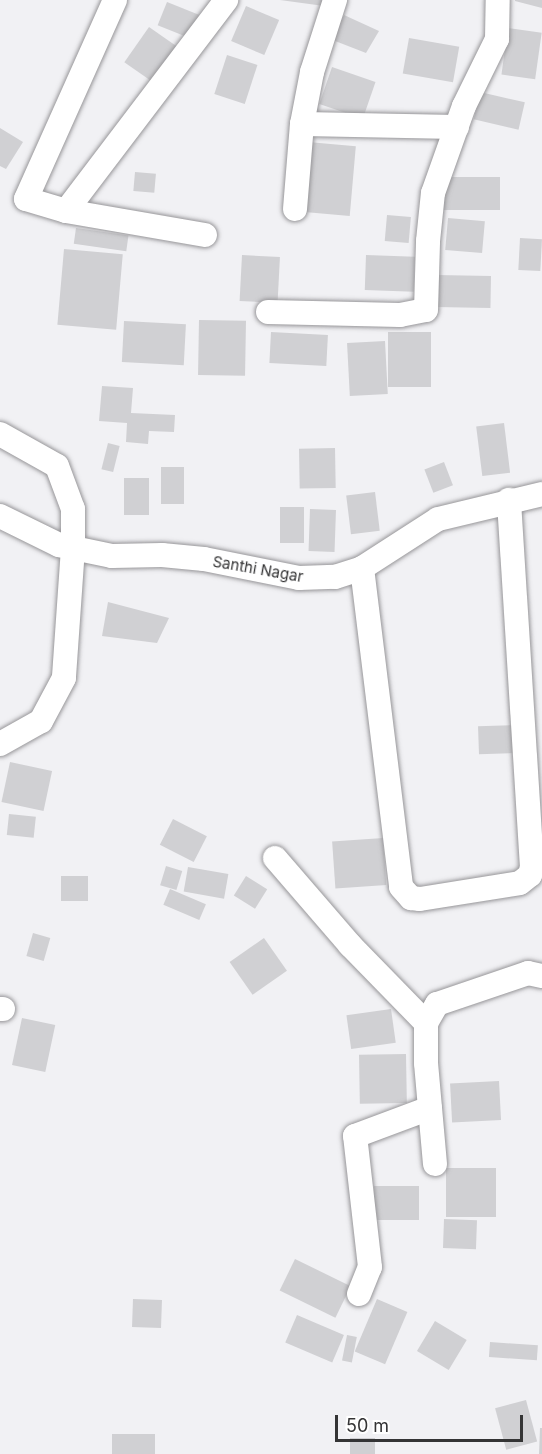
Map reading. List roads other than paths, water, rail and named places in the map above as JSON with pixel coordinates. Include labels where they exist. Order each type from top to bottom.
[{"type":"street","points":[[115,0],[26,199],[66,211],[205,235]]},
{"type":"street","points":[[66,211],[226,0]]},
{"type":"street","points":[[295,209],[302,124],[312,72],[335,0]]},
{"type":"street","points":[[268,312],[400,315],[426,310],[428,241],[433,193],[457,127],[497,39],[498,0]]},
{"type":"street","points":[[302,124],[457,127]]},
{"type":"street","points":[[0,434],[57,466],[73,509],[73,548],[64,678],[42,721],[0,744]]},
{"type":"street","name":"Santhi Nagar","points":[[0,516],[59,545],[112,556],[162,555],[204,559],[299,578],[335,577],[362,568],[438,519],[509,500],[542,494]]},
{"type":"street","points":[[362,568],[401,887],[404,894],[420,899],[520,883],[526,880],[532,867],[533,761],[509,500]]},
{"type":"street","points":[[275,858],[350,945],[426,1023]]},
{"type":"street","points":[[435,1164],[426,1023],[437,1004],[528,973],[542,976]]},
{"type":"street","points":[[359,1294],[370,1267],[355,1136],[430,1108]]}]
